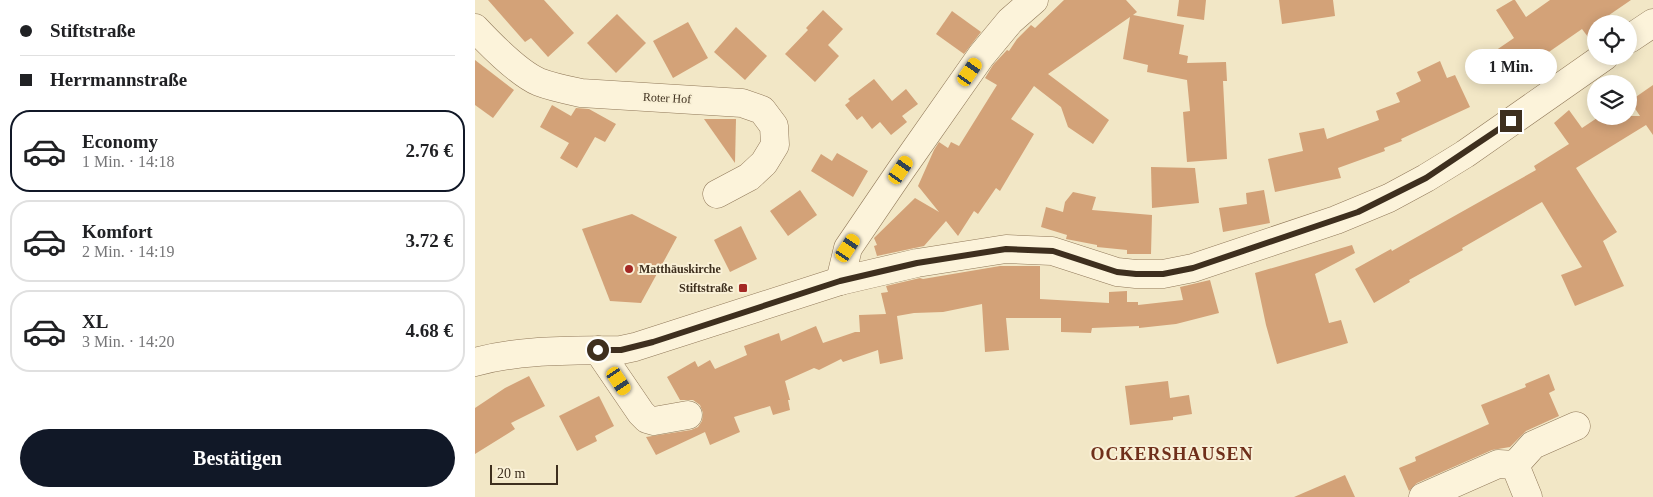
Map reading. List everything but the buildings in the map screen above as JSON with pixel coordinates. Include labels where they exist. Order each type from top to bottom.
[{"type":"street","points":[[840,281],[848,248],[901,170],[981,56],[1010,21],[1034,0]]},
{"type":"street","name":"Roter Hof","points":[[475,28],[513,64],[537,81],[559,88],[581,93],[742,102],[761,110],[774,126],[775,145],[764,163],[749,177],[717,194]]},
{"type":"street","points":[[475,362],[520,352],[621,350],[653,342],[840,281],[917,263],[1006,249],[1053,251],[1117,272],[1136,274],[1163,274],[1193,268],[1336,220],[1389,198],[1465,154],[1592,65]]},
{"type":"street","points":[[598,350],[647,419],[654,420],[688,414]]},
{"type":"street","points":[[1515,465],[1533,445],[1576,426]]},
{"type":"street","points":[[1423,497],[1498,464],[1515,465]]},
{"type":"street","points":[[1515,465],[1528,497]]},
{"type":"place","name":"Matthäuskirche","points":[[629,269]]},
{"type":"place","name":"Stiftstraße","points":[[743,288]]},
{"type":"district","name":"OCKERSHAUSEN","points":[[1172,454]]},
{"type":"route","points":[[598,350],[621,350],[653,342],[840,281],[917,263],[1006,249],[1053,251],[1117,272],[1136,274],[1163,274],[1193,268],[1336,220],[1389,198],[1465,154],[1511,121]]}]
